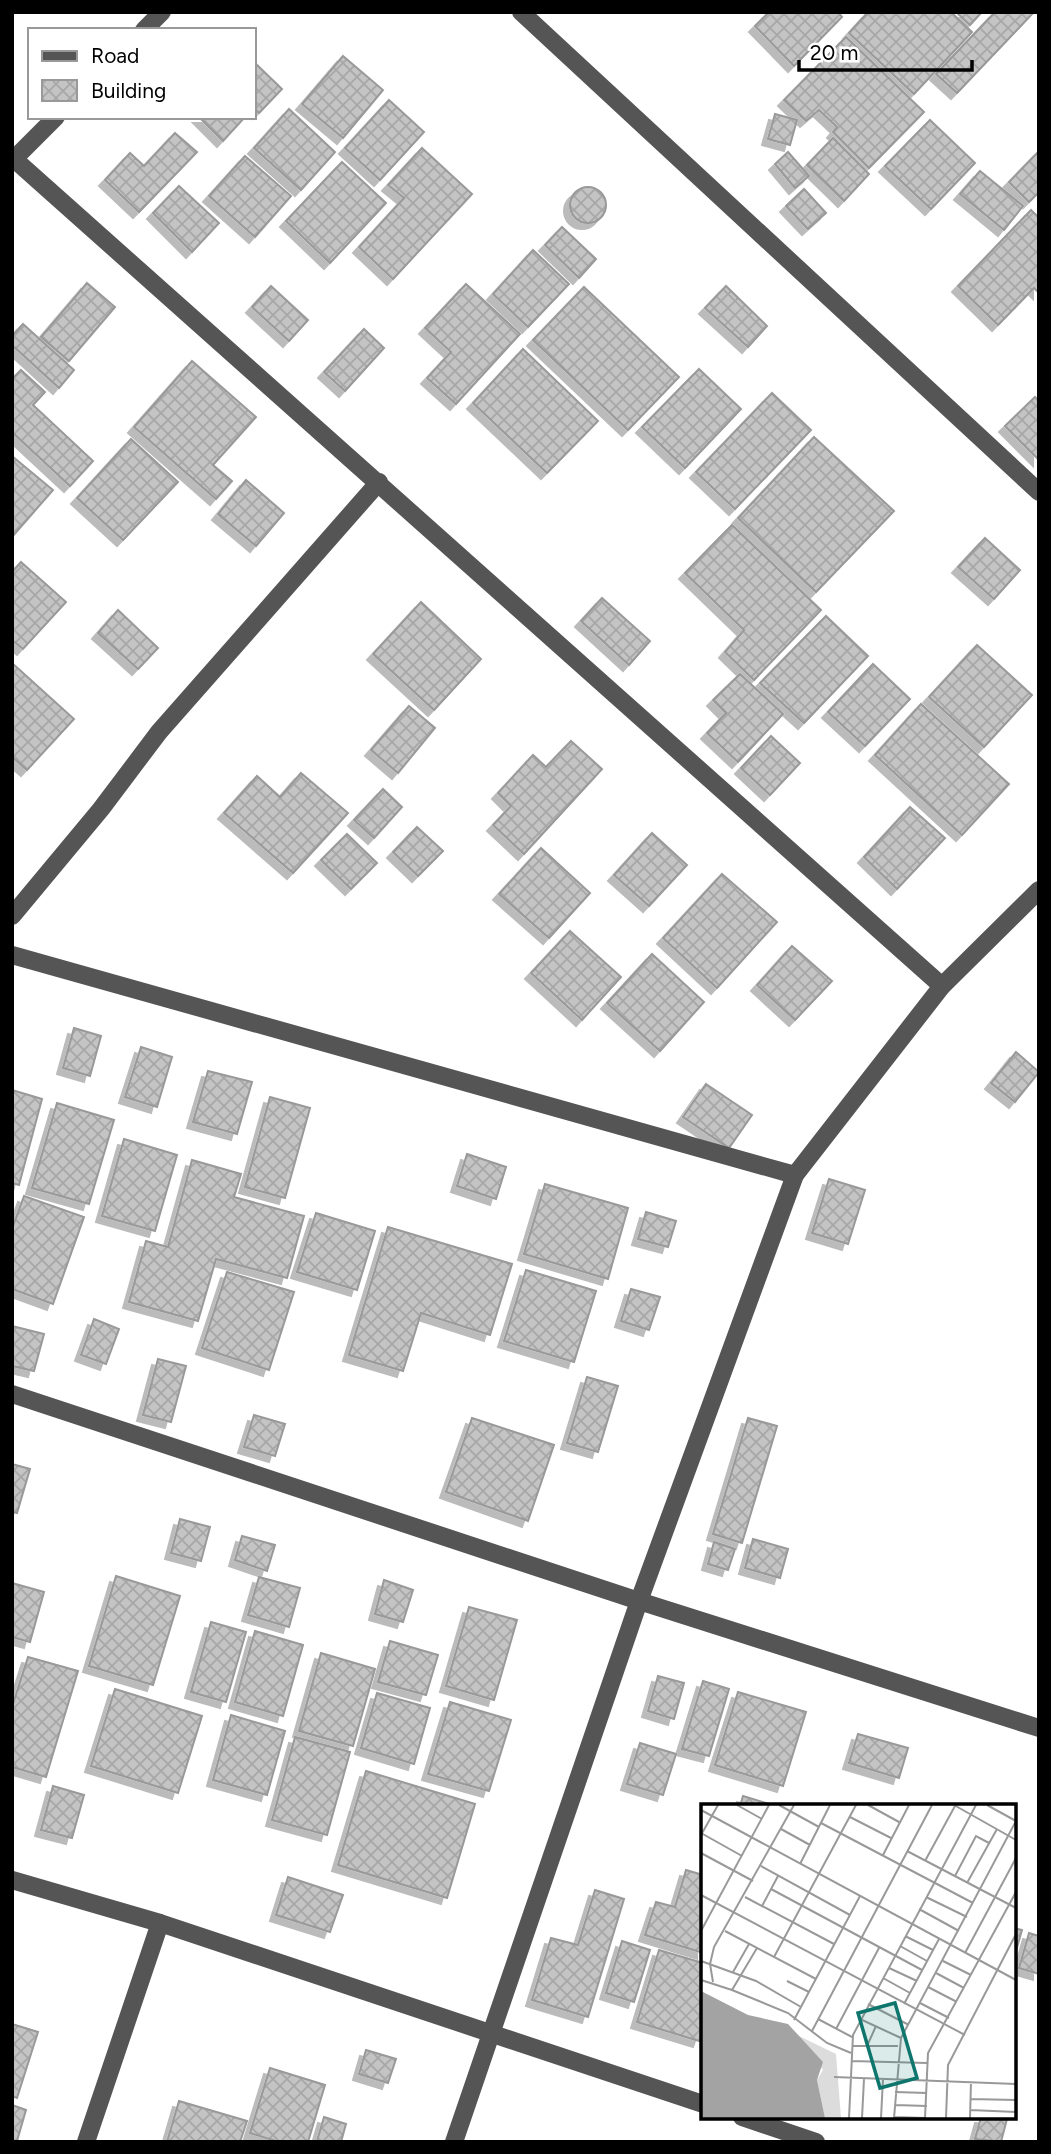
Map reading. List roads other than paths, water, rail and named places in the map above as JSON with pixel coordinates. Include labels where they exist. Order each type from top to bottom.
[{"type":"street","points":[[146,28],[162,12]]},
{"type":"street","points":[[521,12],[1039,492]]},
{"type":"street","points":[[54,119],[13,160],[379,482],[942,986]]},
{"type":"street","points":[[12,916],[101,809],[159,732],[379,482]]},
{"type":"street","points":[[454,2142],[489,2033],[639,1601],[795,1175],[942,986],[1039,890]]},
{"type":"street","points":[[12,956],[795,1175]]},
{"type":"street","points":[[12,1394],[639,1601],[1039,1728]]},
{"type":"street","points":[[12,1880],[160,1923],[701,2103]]},
{"type":"street","points":[[86,2142],[160,1923]]},
{"type":"street","points":[[749,2119],[816,2142]]}]
